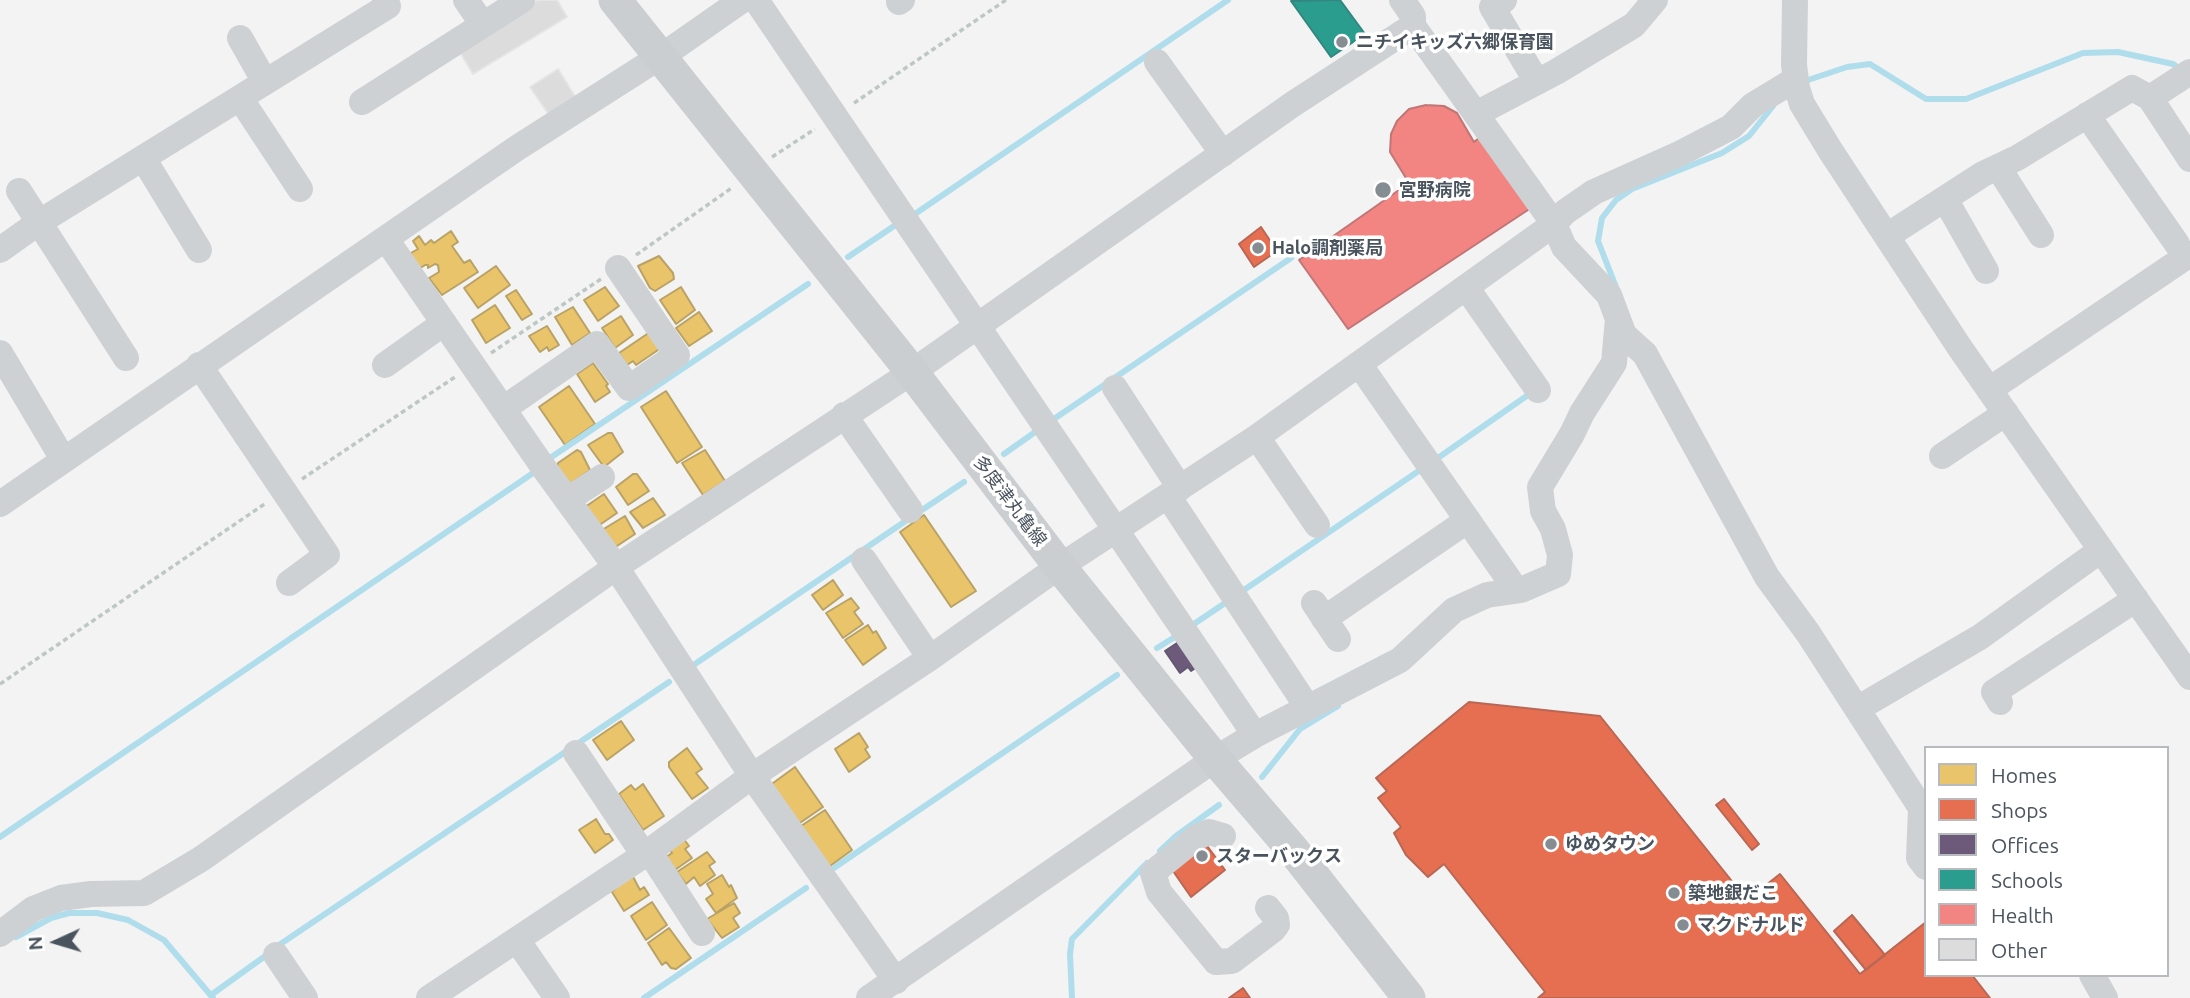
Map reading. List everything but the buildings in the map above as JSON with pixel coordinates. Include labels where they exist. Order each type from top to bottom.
[{"type":"main road","name":"多度津丸亀線","points":[[615,0],[912,372],[1060,567],[1214,759],[1293,850],[1409,998]]},
{"type":"street","points":[[0,250],[37,223],[388,6],[385,0]]},
{"type":"street","points":[[466,0],[483,25]]},
{"type":"street","points":[[362,102],[522,0]]},
{"type":"street","points":[[0,504],[517,148],[660,57],[742,0]]},
{"type":"street","points":[[756,0],[1255,735]]},
{"type":"street","points":[[1402,0],[1413,16],[1413,26],[1554,224],[1564,247],[1609,295],[1621,327],[1646,354],[1767,577],[1808,633],[1921,808],[1919,858],[1924,864]]},
{"type":"street","points":[[1504,0],[1492,7],[1537,82]]},
{"type":"street","points":[[1476,114],[1634,25],[1655,0]]},
{"type":"street","points":[[1795,0],[1794,65],[1802,104],[1989,390],[2190,677]]},
{"type":"street","points":[[0,934],[33,909],[61,898],[91,894],[144,893],[201,859],[616,567],[912,372],[1293,104],[1413,26]]},
{"type":"street","points":[[240,38],[265,82]]},
{"type":"street","points":[[1157,62],[1223,154]]},
{"type":"street","points":[[2150,98],[2183,77]]},
{"type":"street","points":[[429,998],[646,853],[752,776],[930,658],[1060,567],[1257,437],[1554,224],[1565,212],[1594,192],[1731,127],[1753,105],[1796,79]]},
{"type":"street","points":[[1887,236],[2132,88],[2150,98],[2190,159]]},
{"type":"street","points":[[240,98],[300,189]]},
{"type":"street","points":[[1989,390],[2184,249],[2087,116]]},
{"type":"street","points":[[142,158],[199,250]]},
{"type":"street","points":[[1998,167],[2040,235]]},
{"type":"street","points":[[19,191],[37,223],[126,358]]},
{"type":"street","points":[[1945,199],[1986,271]]},
{"type":"street","points":[[386,239],[616,567],[752,776],[896,981]]},
{"type":"street","points":[[503,409],[597,344],[629,388],[677,355],[618,268]]},
{"type":"street","points":[[1466,287],[1538,390]]},
{"type":"street","points":[[385,365],[444,323]]},
{"type":"street","points":[[869,998],[1214,759],[1400,660],[1454,610],[1487,595],[1521,590],[1558,574],[1560,555],[1553,529],[1543,511],[1540,487],[1614,363],[1621,327]]},
{"type":"street","points":[[0,353],[63,459]]},
{"type":"street","points":[[1359,364],[1510,581]]},
{"type":"street","points":[[199,365],[327,555],[289,583]]},
{"type":"street","points":[[1115,388],[1174,492],[1308,708]]},
{"type":"street","points":[[1942,456],[2006,413]]},
{"type":"street","points":[[844,415],[910,510]]},
{"type":"street","points":[[1257,437],[1317,525]]},
{"type":"street","points":[[567,500],[602,477]]},
{"type":"street","points":[[1325,620],[1468,520]]},
{"type":"street","points":[[1857,709],[1980,636],[2101,550]]},
{"type":"street","points":[[864,560],[930,658]]},
{"type":"street","points":[[2000,702],[1994,692],[2136,599]]},
{"type":"street","points":[[576,753],[646,853],[692,900],[702,933]]},
{"type":"street","points":[[1223,836],[1209,832],[1196,838],[1153,873],[1159,892],[1216,962],[1232,961],[1273,930],[1277,925],[1276,918],[1268,908]]},
{"type":"street","points":[[517,940],[557,998]]},
{"type":"street","points":[[276,955],[305,998]]},
{"type":"street","points":[[2093,977],[2105,998]]},
{"type":"path","points":[[0,684],[618,268],[762,163],[1006,0]]},
{"type":"waterway","points":[[912,216],[1228,0]]},
{"type":"waterway","points":[[1802,82],[1847,67],[1870,64],[1926,99],[1966,99],[2083,53],[2118,52],[2173,64],[2180,69]]},
{"type":"waterway","points":[[1616,287],[1598,241],[1602,218],[1616,200],[1632,189],[1722,153],[1749,136],[1773,106]]},
{"type":"waterway","points":[[848,257],[900,222]]},
{"type":"waterway","points":[[1051,421],[1291,258]]},
{"type":"waterway","points":[[547,460],[808,284]]},
{"type":"waterway","points":[[1435,460],[1528,395]]},
{"type":"waterway","points":[[1004,454],[1038,430]]},
{"type":"waterway","points":[[1244,590],[1423,468]]},
{"type":"waterway","points":[[0,837],[536,471]]},
{"type":"waterway","points":[[919,512],[964,482]]},
{"type":"waterway","points":[[695,664],[910,518]]},
{"type":"waterway","points":[[1191,626],[1228,601]]},
{"type":"waterway","points":[[1157,648],[1178,635]]},
{"type":"waterway","points":[[831,870],[1117,675]]},
{"type":"waterway","points":[[276,947],[669,682]]},
{"type":"waterway","points":[[1262,777],[1300,729],[1338,706]]},
{"type":"waterway","points":[[1160,851],[1219,805]]},
{"type":"waterway","points":[[1072,998],[1072,939],[1147,863]]},
{"type":"waterway","points":[[644,998],[806,888]]},
{"type":"waterway","points":[[16,937],[51,918],[69,913],[97,913],[128,920],[164,940],[213,998]]},
{"type":"waterway","points":[[211,995],[268,954]]},
{"type":"place","name":"ニチイキッズ六郷保育園","points":[[1342,42]]},
{"type":"place","name":"宮野病院","points":[[1383,190]]},
{"type":"place","name":"Halo調剤薬局","points":[[1258,248]]},
{"type":"place","name":"ゆめタウン","points":[[1551,844]]},
{"type":"place","name":"スターバックス","points":[[1202,856]]},
{"type":"place","name":"築地銀だこ","points":[[1674,893]]},
{"type":"place","name":"マクドナルド","points":[[1683,925]]}]
